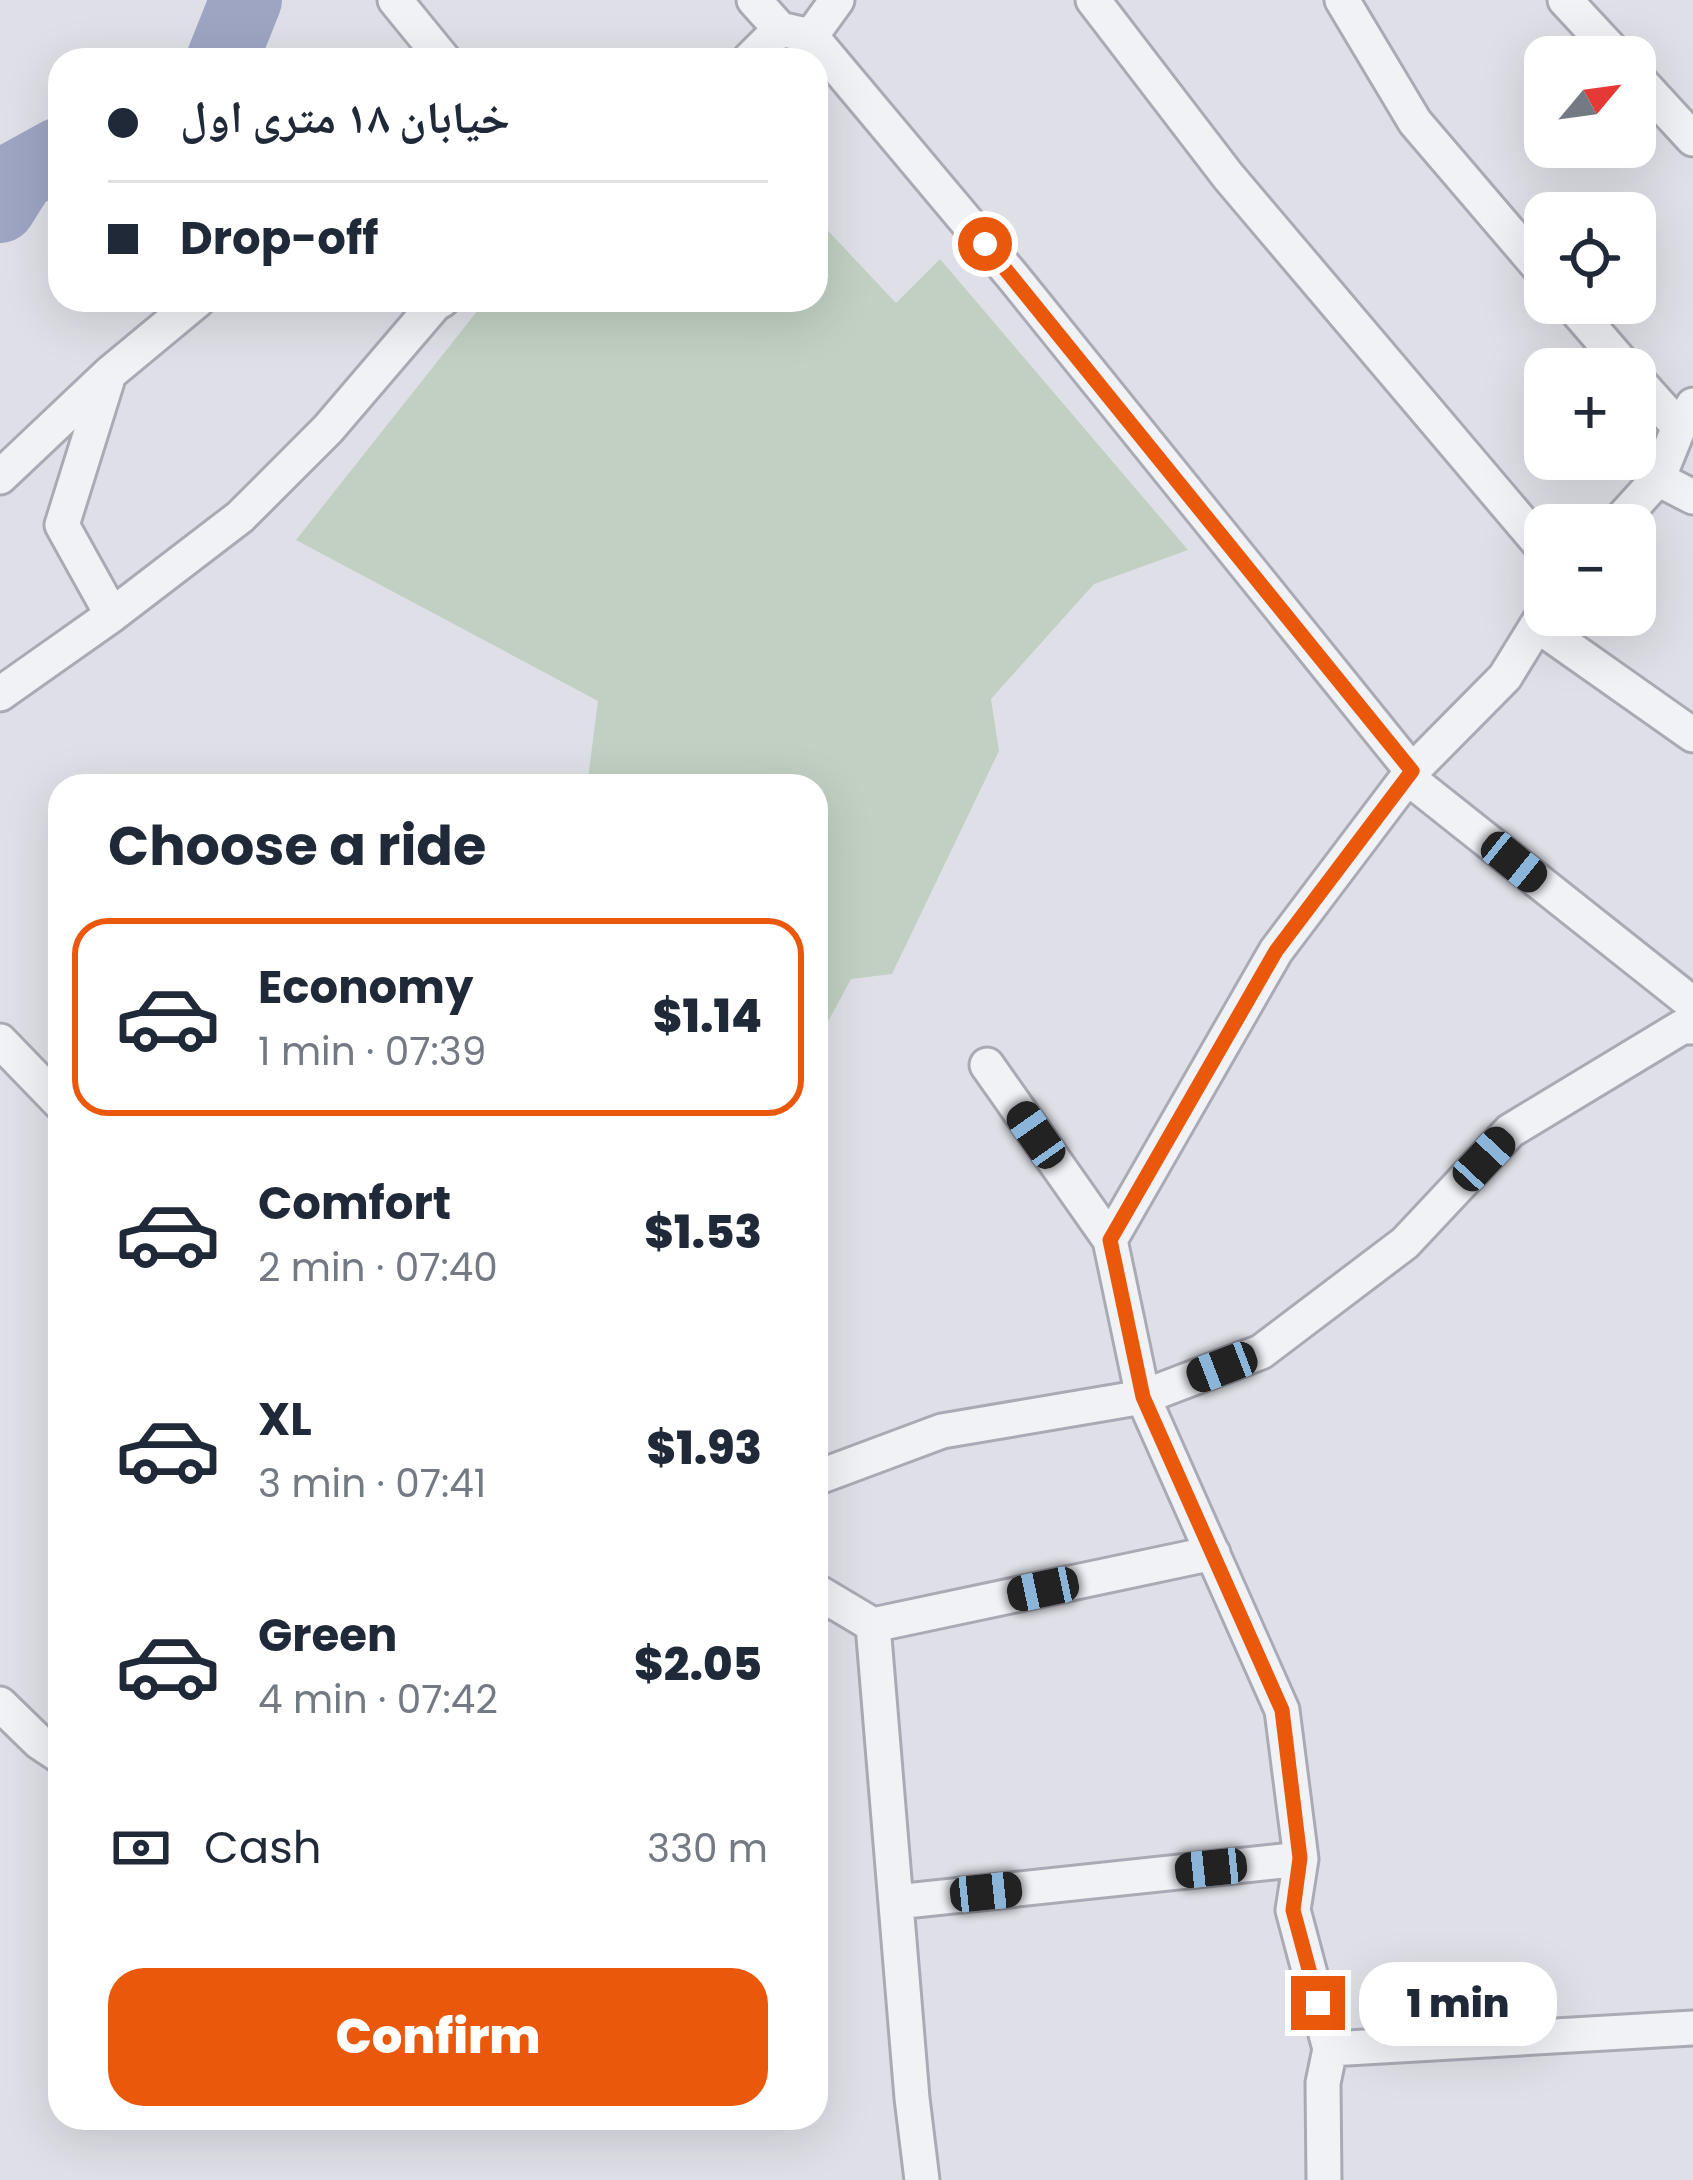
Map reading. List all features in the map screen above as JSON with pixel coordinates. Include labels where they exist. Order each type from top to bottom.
[{"type":"street","points":[[395,0],[434,48]]},
{"type":"street","points":[[754,0],[809,48]]},
{"type":"street","points":[[769,48],[837,0]]},
{"type":"street","points":[[1093,0],[1228,176],[1524,525]]},
{"type":"street","points":[[1342,0],[1415,122],[1524,249]]},
{"type":"street","points":[[1565,0],[1598,36]]},
{"type":"street","points":[[828,69],[1014,278],[1410,774],[1693,1004]]},
{"type":"street","points":[[1656,99],[1693,139]]},
{"type":"street","points":[[0,477],[110,373],[184,312]]},
{"type":"street","points":[[0,694],[240,518],[328,429],[428,312]]},
{"type":"street","points":[[1588,324],[1609,348]]},
{"type":"street","points":[[110,373],[62,525],[112,615]]},
{"type":"street","points":[[1635,504],[1658,479],[1686,416],[1656,394]]},
{"type":"street","points":[[1658,479],[1693,497]]},
{"type":"street","points":[[1110,1240],[1276,951],[1410,774],[1505,677],[1530,636]]},
{"type":"street","points":[[1563,636],[1693,735]]},
{"type":"street","points":[[828,1474],[942,1431],[1143,1397],[1261,1352],[1406,1244],[1510,1131],[1682,1027],[1693,1027]]},
{"type":"street","points":[[0,1041],[48,1091]]},
{"type":"street","points":[[987,1065],[1110,1240],[1143,1397],[1282,1710],[1300,1858],[1293,1910],[1330,2049],[1324,2083],[1324,2180]]},
{"type":"street","points":[[828,1598],[873,1625],[1213,1553]]},
{"type":"street","points":[[873,1625],[922,2180]]},
{"type":"street","points":[[0,1704],[48,1748]]},
{"type":"street","points":[[896,1902],[1300,1858]]},
{"type":"street","points":[[1330,2049],[1693,2027]]},
{"type":"green space","points":[[828,231],[896,303],[940,259],[1188,550],[1094,584],[991,699],[999,751],[892,974],[851,979],[828,1022],[828,774],[589,774],[598,701],[296,540],[476,312],[828,312]]},
{"type":"waterway","points":[[227,48],[246,0]]},
{"type":"waterway","points":[[0,207],[20,175],[48,160]]},
{"type":"route","points":[[985,244],[1412,771],[1276,951],[1110,1240],[1143,1397],[1282,1710],[1300,1858],[1293,1910],[1318,2003]]}]
